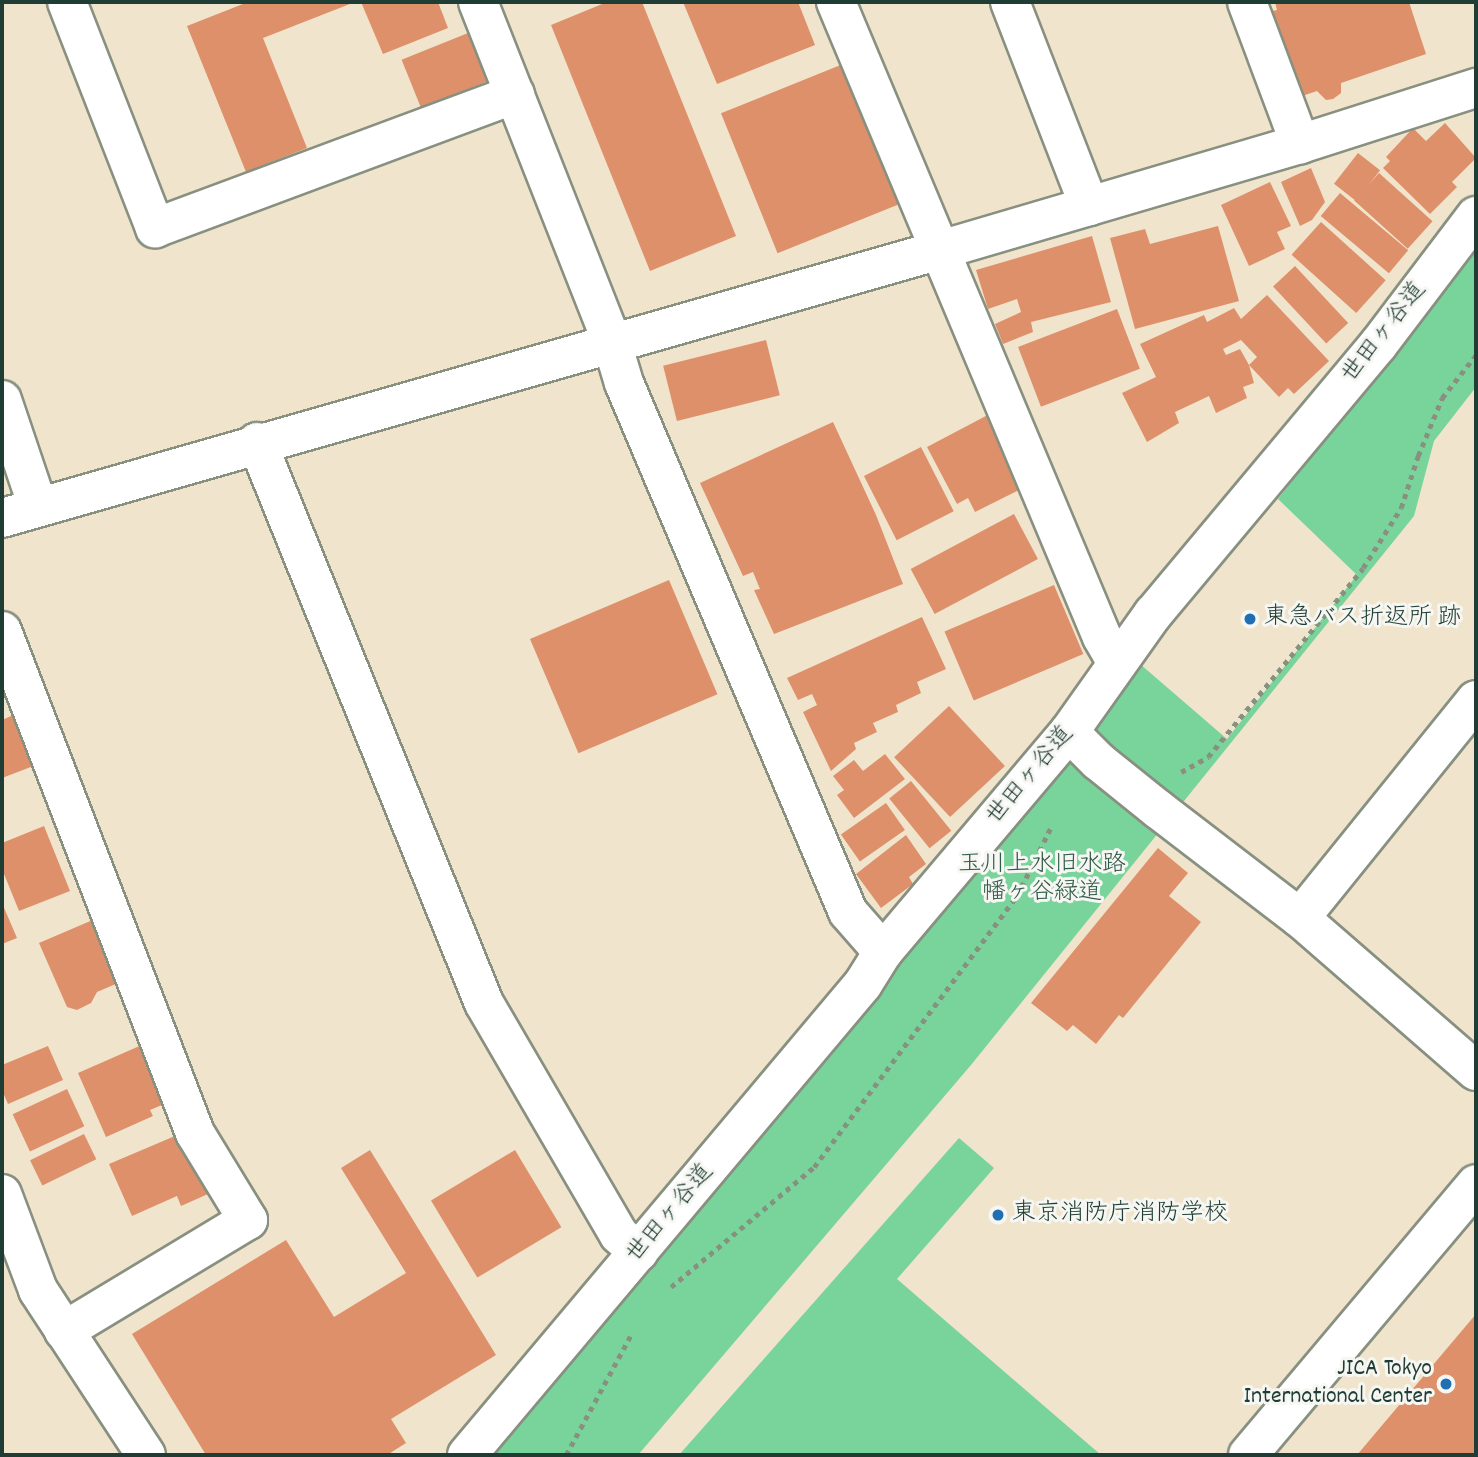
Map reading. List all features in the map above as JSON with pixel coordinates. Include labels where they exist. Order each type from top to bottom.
[{"type":"street","points":[[67,2],[155,228],[515,94]]},
{"type":"street","points":[[478,2],[612,343],[624,383],[848,912],[883,953]]},
{"type":"street","points":[[836,2],[1102,637],[1117,663]]},
{"type":"street","points":[[1010,2],[1089,206]]},
{"type":"street","points":[[1247,2],[1300,144]]},
{"type":"street","points":[[2,518],[257,442],[940,250],[1300,144],[1476,88]]},
{"type":"street","name":"世田ヶ谷道","points":[[467,1455],[863,984],[883,953],[1069,732],[1153,614],[1378,345],[1476,216]]},
{"type":"street","points":[[2,400],[38,507]]},
{"type":"street","points":[[257,442],[484,1003],[619,1235],[639,1252]]},
{"type":"street","points":[[2,631],[195,1133],[248,1220],[64,1331]]},
{"type":"street","points":[[1300,918],[1476,700]]},
{"type":"street","points":[[1069,732],[1128,786],[1300,918],[1476,1071]]},
{"type":"street","points":[[1248,1455],[1476,1184]]},
{"type":"street","points":[[2,1194],[38,1290],[146,1455]]},
{"type":"path","points":[[1176,774],[1208,757],[1363,568],[1401,508],[1418,456],[1442,398],[1476,355]]},
{"type":"path","points":[[665,1292],[744,1229],[814,1167],[1017,896],[1051,827]]},
{"type":"path","points":[[566,1455],[634,1331]]},
{"type":"green space","name":"玉川上水旧水路 幡ヶ谷緑道","points":[[1476,247],[1476,387],[1434,441],[1414,516],[971,1065],[638,1455],[487,1455],[1140,664],[1227,739],[1357,575],[1278,499]]},
{"type":"green space","points":[[959,1138],[994,1168],[897,1279],[1101,1455],[679,1455]]},
{"type":"building","points":[[248,2],[355,2],[263,38],[307,148],[246,172],[187,26]]},
{"type":"building","points":[[361,2],[438,2],[448,28],[383,54]]},
{"type":"building","points":[[607,2],[642,2],[736,236],[650,271],[551,25]]},
{"type":"building","points":[[683,2],[798,2],[815,45],[717,84]]},
{"type":"building","points":[[1275,2],[1409,2],[1426,54],[1341,83],[1341,93],[1333,99],[1326,100],[1317,91],[1296,98],[1268,12],[1277,10]]},
{"type":"building","points":[[473,31],[492,79],[421,108],[402,60]]},
{"type":"building","points":[[848,62],[905,202],[778,253],[721,113]]},
{"type":"building","points":[[1445,123],[1476,158],[1452,182],[1457,187],[1430,214],[1383,168],[1390,161],[1386,157],[1413,128],[1426,141]]},
{"type":"building","points":[[1358,153],[1380,170],[1356,201],[1334,184]]},
{"type":"building","points":[[1311,168],[1325,202],[1312,220],[1300,226],[1281,182]]},
{"type":"building","points":[[1379,173],[1433,221],[1408,249],[1354,200]]},
{"type":"building","points":[[1270,182],[1291,226],[1277,232],[1285,249],[1249,266],[1221,205]]},
{"type":"building","points":[[1340,193],[1408,250],[1389,273],[1321,216]]},
{"type":"building","points":[[1321,222],[1386,280],[1356,313],[1292,255]]},
{"type":"building","points":[[1218,226],[1239,301],[1135,329],[1110,238],[1145,229],[1150,244]]},
{"type":"building","points":[[1092,236],[1111,302],[1031,322],[1033,332],[1003,344],[995,324],[1021,312],[1017,299],[988,309],[976,270]]},
{"type":"building","points":[[1295,266],[1348,323],[1326,344],[1273,286]]},
{"type":"building","points":[[1267,295],[1329,361],[1294,394],[1288,388],[1279,397],[1249,365],[1254,383],[1243,387],[1247,398],[1216,413],[1209,396],[1175,412],[1179,423],[1147,442],[1122,393],[1156,377],[1140,344],[1204,315],[1207,322],[1234,308],[1241,319]],"holes":[[[1241,340],[1257,357],[1249,365],[1240,349],[1226,355],[1223,349]]]},
{"type":"building","points":[[1117,309],[1140,369],[1041,407],[1018,347]]},
{"type":"building","points":[[766,340],[780,395],[677,421],[663,366]]},
{"type":"building","points":[[1001,408],[1024,469],[1012,476],[1019,490],[975,512],[968,498],[957,504],[927,447]]},
{"type":"building","points":[[833,422],[876,515],[903,584],[774,634],[754,590],[760,589],[753,572],[743,576],[700,483]]},
{"type":"building","points":[[921,447],[954,511],[897,540],[864,476]]},
{"type":"building","points":[[1014,514],[1038,559],[935,614],[911,569]]},
{"type":"building","points":[[669,580],[717,694],[578,753],[530,639]]},
{"type":"building","points":[[1054,585],[1083,654],[974,701],[944,631]]},
{"type":"building","points":[[922,617],[946,669],[917,682],[921,693],[896,705],[898,712],[873,723],[877,732],[854,743],[856,749],[831,771],[803,712],[817,705],[812,694],[798,700],[787,678]]},
{"type":"building","points":[[949,706],[1005,766],[950,817],[894,757]]},
{"type":"building","points":[[16,714],[36,765],[2,778],[2,720]]},
{"type":"building","points":[[885,754],[905,779],[854,818],[837,795],[844,790],[833,776],[854,760],[863,771]]},
{"type":"building","points":[[911,781],[951,831],[930,848],[889,799]]},
{"type":"building","points":[[886,803],[905,830],[860,862],[841,835]]},
{"type":"building","points":[[44,826],[70,891],[19,911],[2,869],[2,843]]},
{"type":"building","points":[[906,835],[926,864],[909,877],[913,884],[881,908],[856,874]]},
{"type":"building","points":[[1158,848],[1188,873],[1169,896],[1201,922],[1123,1018],[1119,1015],[1096,1044],[1073,1025],[1067,1031],[1031,1003]]},
{"type":"building","points":[[2,903],[17,938],[2,944]]},
{"type":"building","points":[[95,919],[118,983],[97,992],[91,1003],[77,1010],[67,1007],[39,943]]},
{"type":"building","points":[[144,1044],[169,1102],[150,1110],[153,1116],[106,1137],[78,1073]]},
{"type":"building","points":[[48,1046],[63,1080],[8,1104],[2,1090],[2,1065]]},
{"type":"building","points":[[67,1089],[84,1126],[30,1152],[13,1114]]},
{"type":"building","points":[[182,1133],[208,1194],[181,1206],[177,1196],[132,1216],[109,1164]]},
{"type":"building","points":[[84,1134],[96,1159],[42,1185],[30,1160]]},
{"type":"building","points":[[370,1150],[496,1355],[391,1419],[406,1443],[387,1455],[206,1455],[132,1334],[286,1240],[334,1317],[406,1273],[341,1168]]},
{"type":"building","points":[[515,1150],[561,1227],[477,1278],[431,1200]]},
{"type":"building","name":"JICA Tokyo International Center","points":[[1476,1314],[1476,1455],[1357,1455]]},
{"type":"place","name":"東急バス折返所 跡","points":[[1250,619]]},
{"type":"place","name":"東京消防庁消防学校","points":[[998,1215]]},
{"type":"place","name":"JICA Tokyo International Center","points":[[1446,1384]]}]
